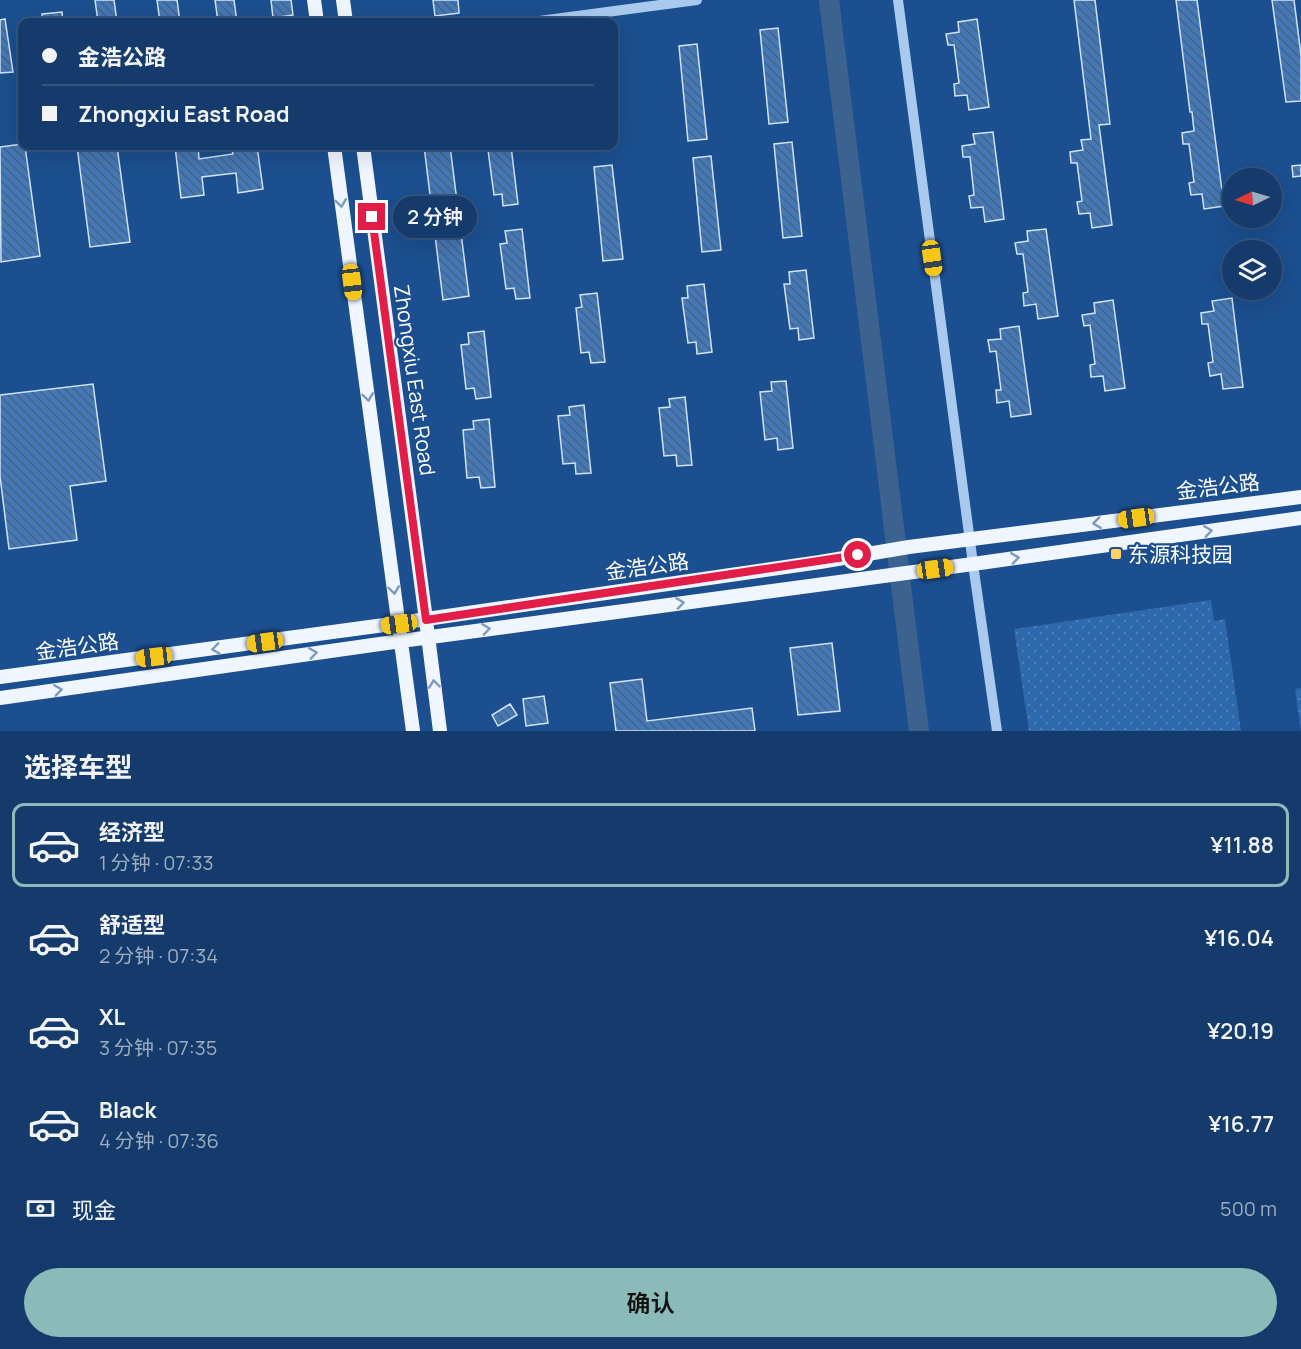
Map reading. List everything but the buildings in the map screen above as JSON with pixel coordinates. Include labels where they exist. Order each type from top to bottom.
[{"type":"main road","points":[[314,0],[316,18]]},
{"type":"main road","points":[[343,0],[345,18]]},
{"type":"main road","points":[[335,150],[413,731]]},
{"type":"main road","name":"Zhongxiu East Road","points":[[364,150],[428,637]]},
{"type":"main road","name":"金浩公路","points":[[0,677],[399,624],[909,547],[1301,496]]},
{"type":"main road","points":[[0,698],[1301,518]]},
{"type":"main road","points":[[428,637],[440,731]]},
{"type":"street","points":[[562,18],[698,0]]},
{"type":"street","points":[[898,0],[973,564],[998,731]]},
{"type":"shaded area","points":[[1211,600],[1214,621],[1225,619],[1241,731],[1029,731],[1014,629]]},
{"type":"shaded area","points":[[1301,688],[1301,731],[1295,689]]},
{"type":"waterway","points":[[829,0],[919,731]]},
{"type":"place","name":"东源科技园","points":[[1116,554]]},
{"type":"route","points":[[372,217],[426,620],[858,555]]}]
